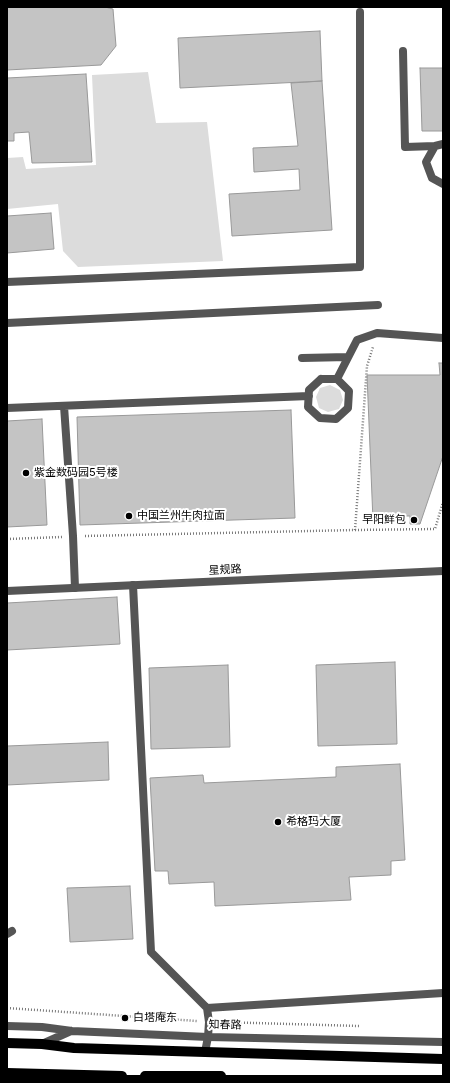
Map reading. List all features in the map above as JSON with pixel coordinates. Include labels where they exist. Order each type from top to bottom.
[{"type":"main road","points":[[7,1043],[42,1044],[74,1048],[443,1059]]},
{"type":"main road","points":[[7,1073],[122,1076]]},
{"type":"main road","points":[[145,1076],[221,1076]]},
{"type":"street","points":[[7,282],[360,267],[360,12]]},
{"type":"street","points":[[403,51],[405,146],[439,145]]},
{"type":"street","points":[[439,145],[426,162],[432,178],[443,184]]},
{"type":"street","points":[[7,323],[378,305]]},
{"type":"street","points":[[337,379],[357,340],[377,333],[443,338]]},
{"type":"street","points":[[302,358],[348,357]]},
{"type":"street","points":[[321,379],[337,379],[348,391],[348,408],[336,419],[320,418],[308,406],[309,390],[321,379]]},
{"type":"street","points":[[7,408],[309,396]]},
{"type":"street","points":[[64,406],[75,588]]},
{"type":"street","name":"星规路","points":[[7,591],[443,571]]},
{"type":"street","points":[[132,585],[151,952],[207,1008],[208,1037],[205,1052]]},
{"type":"street","points":[[207,1008],[443,993]]},
{"type":"street","name":"知春路","points":[[7,1026],[42,1027],[72,1031],[208,1037],[443,1042]]},
{"type":"street","points":[[42,1044],[72,1031]]},
{"type":"path","points":[[355,530],[367,366],[377,333]]},
{"type":"path","points":[[7,539],[73,536],[435,529],[443,502]]},
{"type":"shaded area","points":[[148,72],[156,123],[207,122],[223,261],[78,267],[63,251],[58,204],[7,209],[7,158],[23,157],[26,169],[96,165],[92,75]]},
{"type":"shaded area","points":[[330,385],[340,390],[343,400],[339,409],[328,412],[319,408],[316,397],[320,388]]},
{"type":"building","points":[[7,7],[105,7],[113,9],[116,46],[101,65],[7,70]]},
{"type":"building","points":[[320,31],[322,81],[180,88],[178,38]]},
{"type":"building","points":[[420,68],[443,68],[443,131],[422,131]]},
{"type":"building","points":[[86,74],[92,162],[32,163],[29,132],[14,133],[14,141],[7,141],[7,78]]},
{"type":"building","points":[[322,81],[332,230],[232,236],[229,194],[300,190],[299,169],[254,172],[253,148],[298,146],[291,83]]},
{"type":"building","points":[[51,213],[54,249],[7,253],[7,216]]},
{"type":"building","points":[[439,363],[443,363],[443,456],[420,524],[410,524],[410,516],[403,516],[403,520],[373,521],[367,375],[440,375]]},
{"type":"building","points":[[291,410],[295,518],[80,525],[77,417]]},
{"type":"building","name":"紫金数码园5号楼","points":[[42,419],[47,525],[7,527],[7,421]]},
{"type":"building","points":[[117,597],[120,644],[7,650],[7,603]]},
{"type":"building","points":[[395,662],[397,744],[318,746],[316,665]]},
{"type":"building","points":[[228,665],[230,747],[151,749],[149,668]]},
{"type":"building","points":[[108,742],[109,780],[7,785],[7,746]]},
{"type":"building","name":"希格玛大厦","points":[[400,764],[405,860],[391,861],[391,875],[349,877],[351,900],[215,906],[214,882],[169,884],[168,871],[155,871],[150,778],[203,775],[204,783],[336,777],[336,767]]},
{"type":"building","points":[[130,886],[133,939],[70,942],[67,888]]},
{"type":"place","name":"紫金数码园5号楼","points":[[26,473]]},
{"type":"place","name":"中国兰州牛肉拉面","points":[[129,516]]},
{"type":"place","name":"早阳鲜包","points":[[414,520]]},
{"type":"place","name":"希格玛大厦","points":[[278,822]]},
{"type":"place","name":"白塔庵东","points":[[125,1018]]}]
